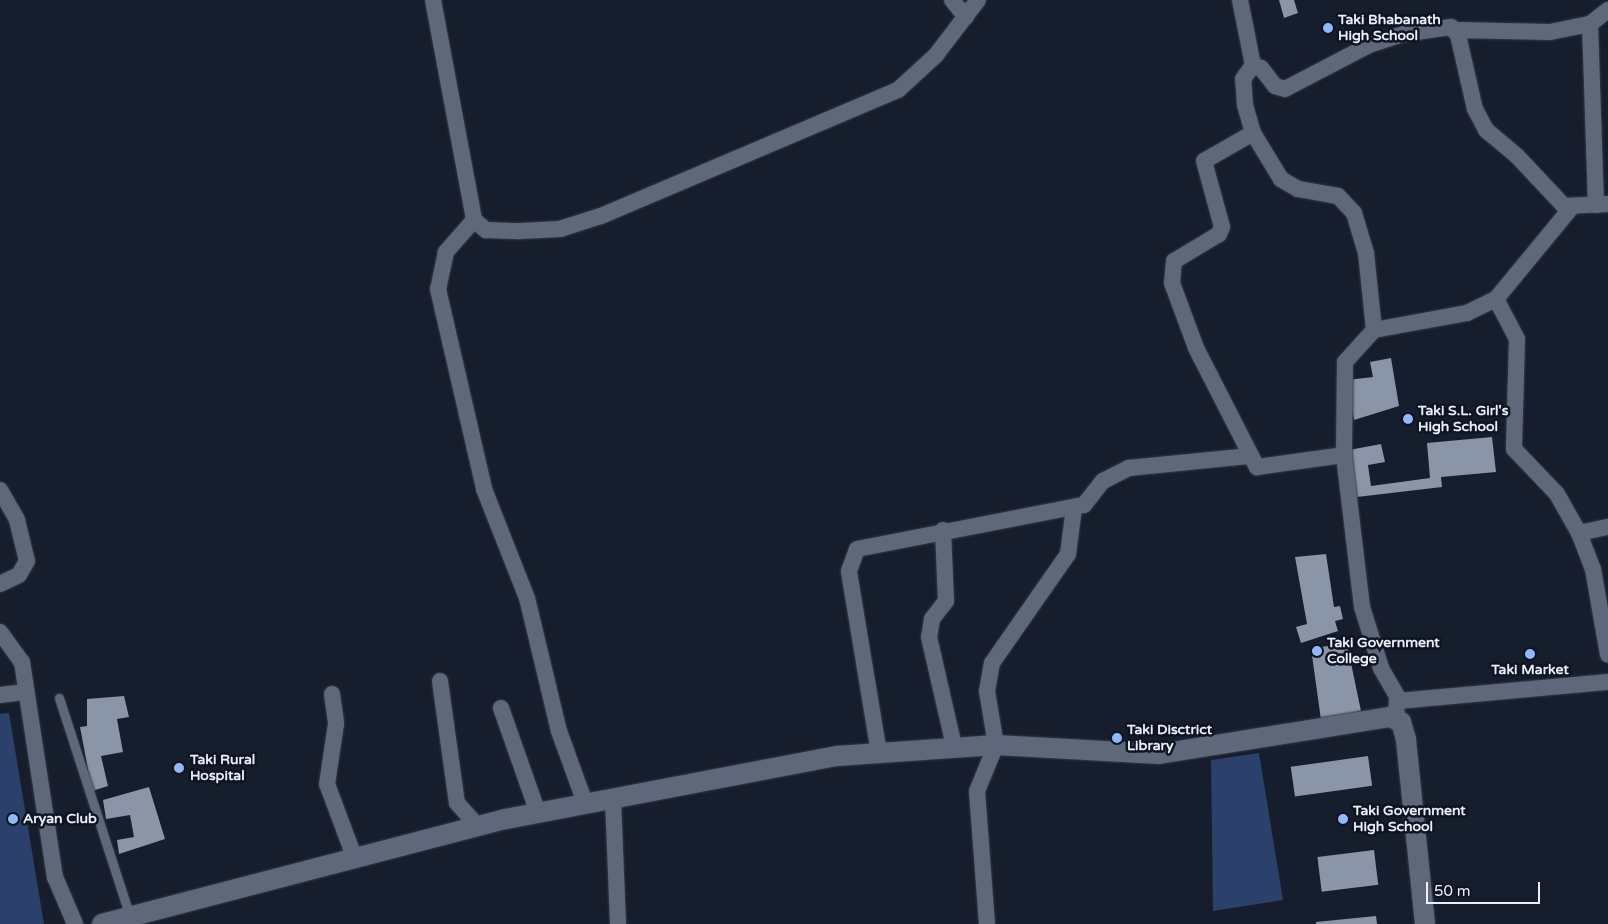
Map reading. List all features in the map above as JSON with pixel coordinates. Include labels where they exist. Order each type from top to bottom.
[{"type":"street","points":[[433,0],[474,220],[486,230],[520,231],[560,229],[601,216],[898,90],[936,55],[978,0]]},
{"type":"street","points":[[952,0],[966,17]]},
{"type":"street","points":[[1240,0],[1253,65],[1243,79],[1253,133],[1287,184],[1338,196],[1348,202],[1366,253],[1374,330]]},
{"type":"street","points":[[1253,65],[1261,68],[1275,86],[1285,89],[1369,45],[1439,26],[1456,30],[1534,33],[1590,24],[1608,10]]},
{"type":"street","points":[[1456,30],[1479,121],[1557,200],[1571,208],[1602,204],[1601,143],[1590,24]]},
{"type":"street","points":[[1253,133],[1204,161],[1222,227],[1219,234],[1174,261],[1169,273],[1196,348],[1250,456],[1263,468],[1344,455]]},
{"type":"street","points":[[1425,924],[1406,740],[1362,607],[1344,455],[1343,370],[1374,330],[1467,313],[1496,299],[1571,208]]},
{"type":"street","points":[[474,220],[446,252],[438,289],[484,489],[527,598],[559,731],[585,803]]},
{"type":"street","points":[[1496,299],[1516,339],[1514,449],[1557,494],[1579,533],[1594,569],[1608,655]]},
{"type":"street","points":[[878,753],[850,558],[857,549],[874,543],[1074,508],[1084,505],[1114,472],[1129,468],[1250,456]]},
{"type":"street","points":[[0,490],[17,520],[27,561],[19,575],[0,584]]},
{"type":"street","points":[[988,924],[977,792],[996,744],[987,691],[992,663],[1068,554],[1074,508]]},
{"type":"street","points":[[1579,533],[1608,527]]},
{"type":"street","points":[[943,530],[946,601],[932,619],[929,637],[954,746]]},
{"type":"street","points":[[0,632],[22,662],[55,877],[75,924]]},
{"type":"street","points":[[440,681],[457,803],[478,826]]},
{"type":"street","points":[[102,924],[478,826],[585,803],[837,756],[996,744],[1158,754],[1397,709],[1608,682]]},
{"type":"street","points":[[0,695],[26,692]]},
{"type":"street","points":[[332,694],[336,724],[327,784],[356,859]]},
{"type":"street","points":[[501,708],[538,813]]},
{"type":"street","points":[[613,799],[618,924]]},
{"type":"lane","points":[[59,698],[130,917]]},
{"type":"shaded area","name":"Aryan Club","points":[[9,713],[44,924],[0,924],[0,714]]},
{"type":"shaded area","points":[[1259,753],[1283,900],[1213,911],[1211,760]]},
{"type":"building","points":[[1279,0],[1294,0],[1298,13],[1284,18]]},
{"type":"building","points":[[1391,358],[1399,406],[1354,420],[1347,380],[1373,377],[1370,362]]},
{"type":"building","points":[[1492,437],[1496,472],[1441,477],[1442,487],[1357,497],[1349,450],[1381,444],[1385,462],[1368,465],[1371,486],[1430,478],[1427,443]]},
{"type":"building","points":[[1326,554],[1334,607],[1340,606],[1343,619],[1335,621],[1338,631],[1301,643],[1296,627],[1307,624],[1295,557]]},
{"type":"building","points":[[1347,644],[1361,711],[1321,720],[1311,648]]},
{"type":"building","points":[[124,696],[129,717],[117,719],[123,752],[101,756],[108,786],[92,791],[80,727],[87,726],[87,699]]},
{"type":"building","points":[[1368,756],[1372,786],[1295,797],[1291,767]]},
{"type":"building","points":[[149,787],[165,839],[119,854],[117,840],[134,837],[130,815],[106,819],[103,800]]},
{"type":"building","points":[[1374,850],[1378,885],[1322,892],[1317,857]]},
{"type":"building","points":[[1376,916],[1377,924],[1316,924],[1316,922]]},
{"type":"place","name":"Taki Bhabanath High School","points":[[1328,28]]},
{"type":"place","name":"Taki S.L. Girl's High School","points":[[1408,419]]},
{"type":"place","name":"Taki Government College","points":[[1317,651]]},
{"type":"place","name":"Taki Market","points":[[1530,654]]},
{"type":"place","name":"Taki Disctrict Library","points":[[1117,738]]},
{"type":"place","name":"Taki Rural Hospital","points":[[179,768]]},
{"type":"place","name":"Aryan Club","points":[[13,819]]},
{"type":"place","name":"Taki Government High School","points":[[1343,819]]}]
